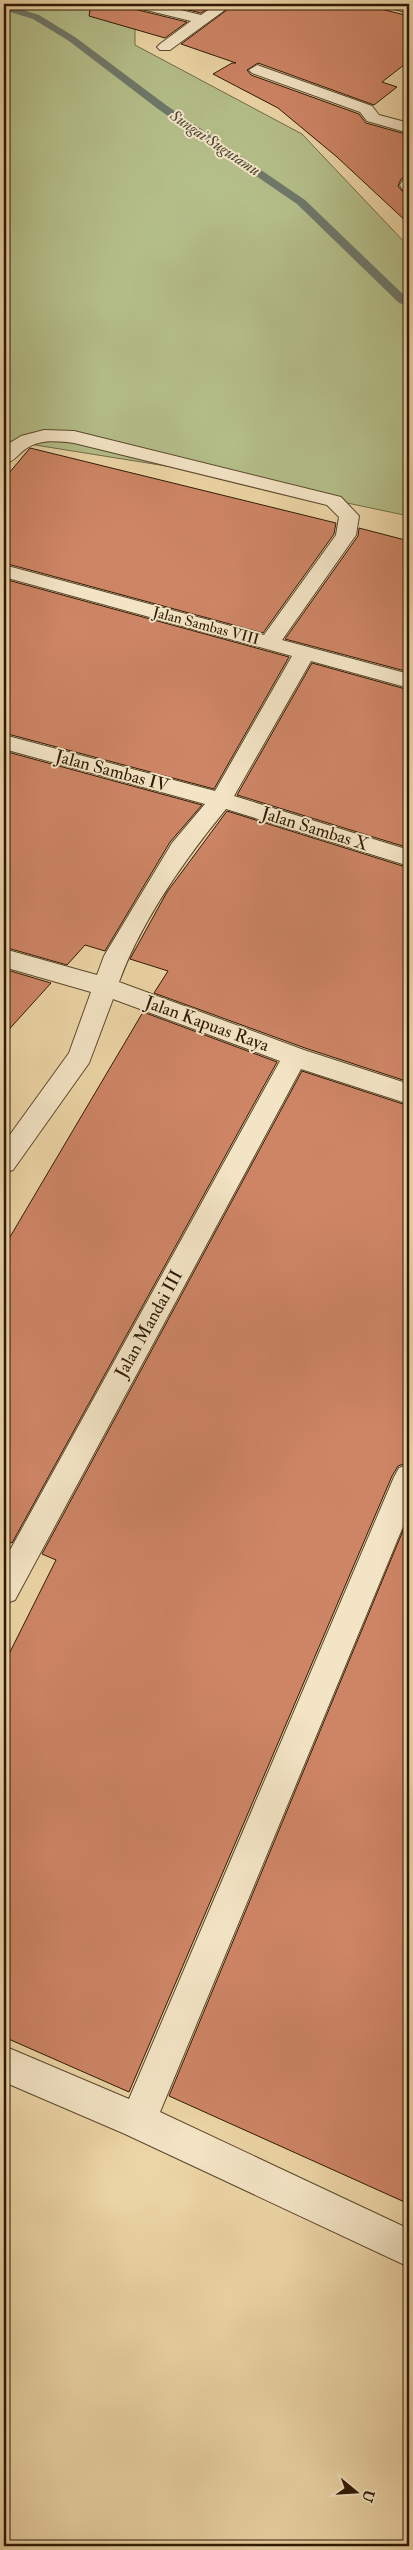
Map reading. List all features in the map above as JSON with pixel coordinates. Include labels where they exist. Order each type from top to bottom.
[{"type":"street","points":[[139,4],[204,20]]},
{"type":"street","points":[[165,47],[226,4]]},
{"type":"street","points":[[391,4],[409,9]]},
{"type":"street","points":[[257,70],[366,109],[373,118],[409,128]]},
{"type":"street","points":[[4,458],[30,438],[48,434],[74,437],[334,501],[349,516],[346,535],[269,643]]},
{"type":"street","name":"Jalan Sambas VIII","points":[[4,571],[409,681]]},
{"type":"street","points":[[4,1163],[80,1056],[116,956],[180,849],[221,800],[304,653]]},
{"type":"street","name":"Jalan Sambas IV","points":[[4,742],[221,800]]},
{"type":"street","name":"Jalan Sambas X","points":[[221,800],[409,858]]},
{"type":"street","name":"Jalan Kapuas Raya","points":[[4,958],[106,987],[295,1057],[409,1094]]},
{"type":"street","name":"Jalan Mandai III","points":[[4,1590],[295,1057]]},
{"type":"street","points":[[138,2121],[409,1476]]},
{"type":"street","points":[[4,2064],[138,2121],[409,2248]]},
{"type":"green space","points":[[4,4],[78,4],[135,22],[135,45],[302,134],[409,247],[409,516],[185,469],[4,440]]},
{"type":"building","points":[[91,4],[130,4],[134,9],[187,22],[165,38],[89,16]]},
{"type":"building","points":[[163,4],[214,4],[201,13]]},
{"type":"building","points":[[235,4],[361,4],[409,16],[409,61],[382,82],[397,87],[374,105],[258,63],[247,70],[251,75],[359,114],[366,123],[409,135],[409,177],[401,179],[398,186],[402,191],[409,192],[409,224],[337,157],[278,108],[213,74],[232,63],[236,63],[181,44]]},
{"type":"building","points":[[30,448],[336,523],[334,534],[263,633],[4,563],[4,479]]},
{"type":"building","points":[[359,528],[409,541],[409,672],[285,639],[358,536]]},
{"type":"building","points":[[4,579],[289,657],[214,789],[4,733]]},
{"type":"building","points":[[312,663],[409,690],[409,848],[237,795]]},
{"type":"building","points":[[4,751],[202,805],[170,842],[105,951],[85,945],[67,965],[4,947]]},
{"type":"building","points":[[227,811],[409,868],[409,1082],[305,1048],[154,993],[168,971],[130,959],[167,892]]},
{"type":"building","points":[[4,969],[51,983],[4,1035]]},
{"type":"building","points":[[143,1012],[277,1062],[12,1543],[4,1540],[4,1247]]},
{"type":"building","points":[[302,1071],[409,1106],[409,1462],[398,1466],[392,1476],[129,2092],[4,2037],[4,1664],[56,1560],[42,1554]]},
{"type":"building","points":[[409,1516],[409,2204],[169,2096]]},
{"type":"waterway","name":"Sungai Sugutamu","points":[[4,7],[36,17],[72,39],[162,107],[301,202],[409,305]]}]
